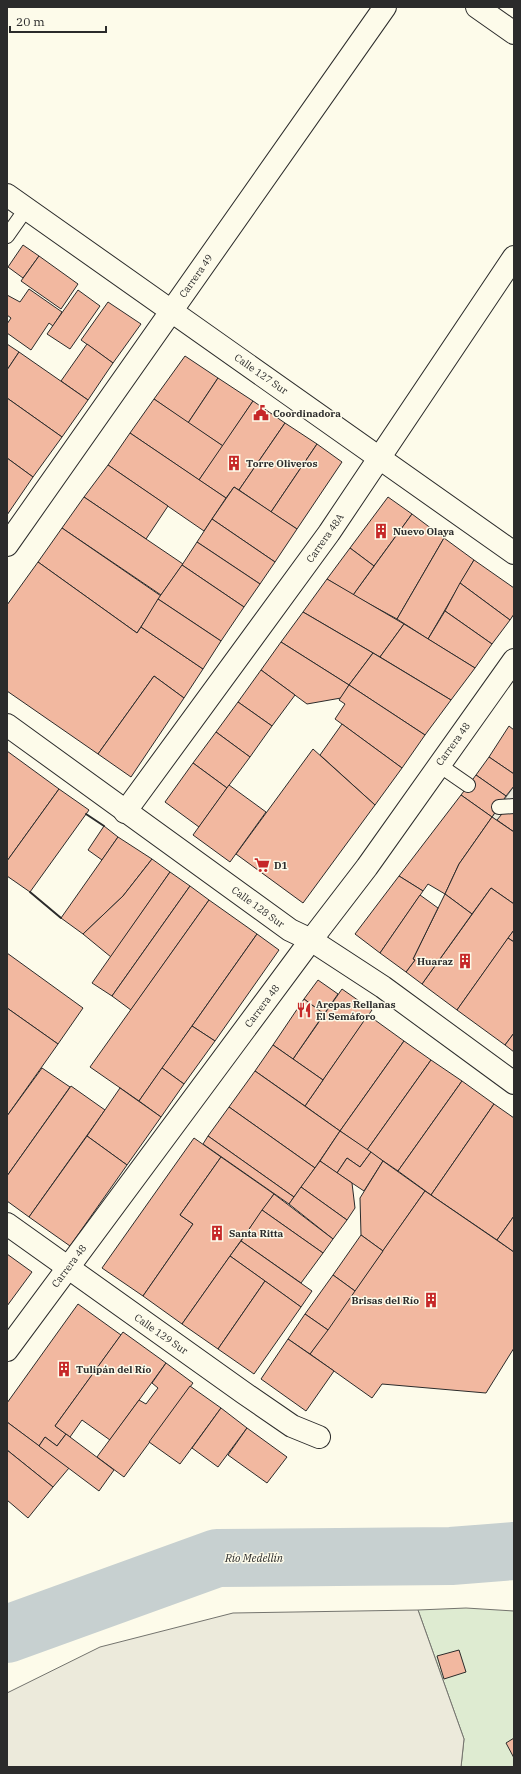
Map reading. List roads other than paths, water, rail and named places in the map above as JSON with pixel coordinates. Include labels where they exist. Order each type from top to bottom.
[{"type":"street","name":"Carrera 49","points":[[7,545],[385,7]]},
{"type":"street","points":[[477,7],[514,32]]},
{"type":"street","name":"Calle 127 Sur","points":[[7,195],[514,553]]},
{"type":"street","name":"Carrera 48A","points":[[124,812],[329,533],[514,257]]},
{"type":"street","name":"Carrera 48","points":[[7,1350],[311,940],[367,867],[514,660]]},
{"type":"street","name":"Calle 128 Sur","points":[[7,725],[124,812],[290,930],[311,940],[383,987],[514,1083]]},
{"type":"street","name":"Calle 129 Sur","points":[[7,1224],[292,1426],[319,1438]]},
{"type":"lane","points":[[7,236],[26,209]]},
{"type":"lane","points":[[439,765],[468,785]]},
{"type":"lane","points":[[499,807],[514,806]]},
{"type":"waterway","name":"Río Medellín","points":[[7,1634],[217,1558],[451,1556],[514,1551]]},
{"type":"place","name":"Coordinadora","points":[[261,413]]},
{"type":"place","name":"Torre Oliveros","points":[[234,463]]},
{"type":"place","name":"Nuevo Olaya","points":[[381,531]]},
{"type":"place","name":"D1","points":[[262,865]]},
{"type":"place","name":"Huaraz","points":[[465,961]]},
{"type":"place","name":"Arepas Rellanas El Semáforo","points":[[304,1010]]},
{"type":"place","name":"Santa Ritta","points":[[217,1233]]},
{"type":"place","name":"Brisas del Río","points":[[431,1300]]},
{"type":"place","name":"Tulipán del Río","points":[[64,1369]]}]
